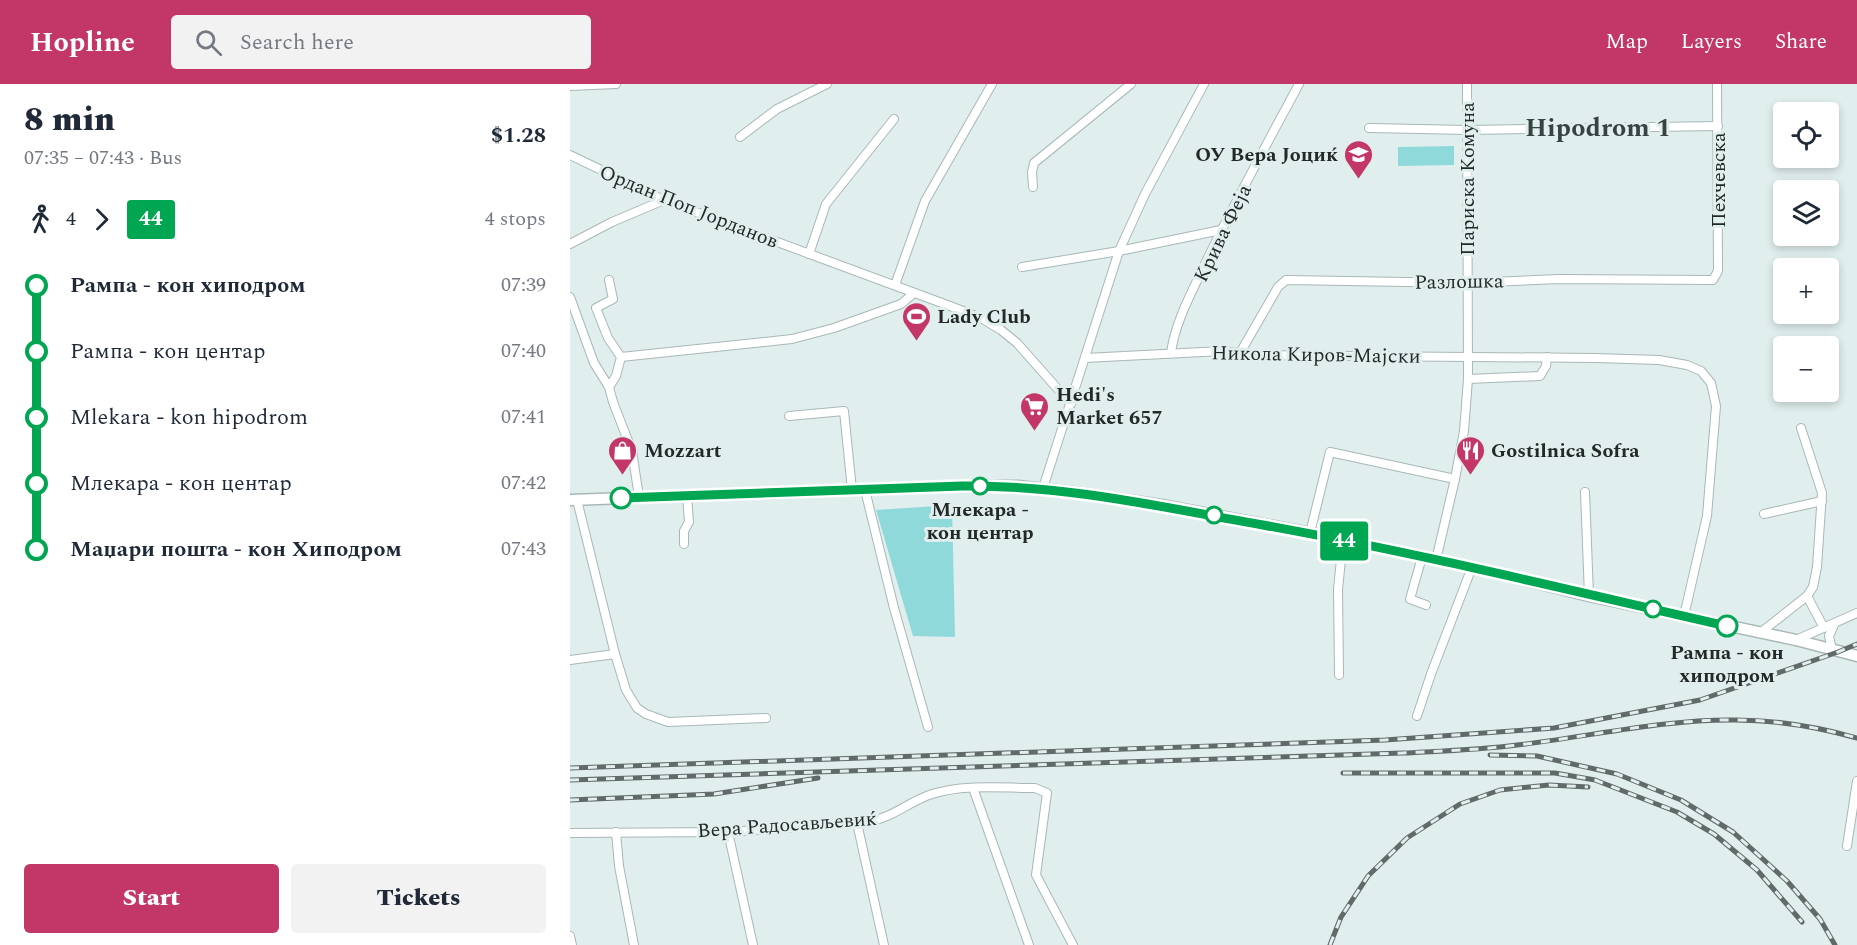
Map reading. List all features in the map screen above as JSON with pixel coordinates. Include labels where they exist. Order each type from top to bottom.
[{"type":"main road","points":[[573,500],[983,486],[1043,488],[1161,505],[1310,533],[1472,567],[1589,596],[1796,640],[1857,656]]},
{"type":"street","points":[[570,86],[616,84]]},
{"type":"street","points":[[740,137],[777,109],[827,84]]},
{"type":"street","points":[[895,285],[925,201],[992,84]]},
{"type":"street","points":[[1032,187],[1034,163],[1131,84]]},
{"type":"street","points":[[1043,488],[1119,251],[1145,194],[1204,84]]},
{"type":"street","name":"Крива Феја","points":[[1171,353],[1174,335],[1221,230],[1299,84]]},
{"type":"street","name":"Париска Комуна","points":[[1436,560],[1464,431],[1468,379],[1467,84]]},
{"type":"street","name":"Пехчевска","points":[[1717,84],[1717,275]]},
{"type":"street","points":[[809,254],[826,204],[894,119]]},
{"type":"street","points":[[1369,128],[1468,130],[1718,126]]},
{"type":"street","name":"Ордан Поп Јорданов","points":[[570,156],[664,200],[981,318],[1017,343],[1071,404]]},
{"type":"street","points":[[570,244],[612,222],[664,200]]},
{"type":"street","points":[[1022,267],[1119,251],[1221,230]]},
{"type":"street","name":"Разлошка","points":[[1240,353],[1278,287],[1286,280],[1467,283],[1558,279],[1704,281],[1713,280],[1717,275]]},
{"type":"street","points":[[609,280],[613,299],[596,308],[608,338],[621,357],[616,376],[609,387]]},
{"type":"street","points":[[621,357],[745,346],[792,339],[834,328],[901,304],[914,293]]},
{"type":"street","points":[[570,297],[594,363],[609,387],[632,451],[639,497]]},
{"type":"street","name":"Никола Киров-Мајски","points":[[1085,358],[1222,351],[1546,357],[1659,360],[1687,365],[1701,371],[1711,384],[1716,406],[1707,516],[1684,616]]},
{"type":"street","points":[[1468,379],[1540,376],[1546,366],[1546,357]]},
{"type":"street","points":[[789,416],[844,411],[852,490]]},
{"type":"street","points":[[1760,633],[1806,596],[1813,587],[1817,567],[1822,501],[1821,484],[1802,428]]},
{"type":"street","points":[[1310,533],[1330,452],[1455,479]]},
{"type":"street","points":[[865,490],[894,608],[928,727]]},
{"type":"street","points":[[1585,492],[1589,596]]},
{"type":"street","points":[[684,544],[684,531],[689,522],[687,496]]},
{"type":"street","points":[[573,500],[615,654],[631,700],[637,708],[668,722],[766,718]]},
{"type":"street","points":[[1764,514],[1822,501]]},
{"type":"street","points":[[1339,675],[1338,589],[1342,540]]},
{"type":"street","points":[[1422,557],[1410,600],[1426,605]]},
{"type":"street","points":[[1418,716],[1431,674],[1472,567]]},
{"type":"street","points":[[1806,596],[1824,628]]},
{"type":"street","points":[[1796,640],[1857,613]]},
{"type":"street","points":[[1832,650],[1829,636],[1835,623]]},
{"type":"street","points":[[570,660],[615,654]]},
{"type":"street","points":[[1847,846],[1857,781]]},
{"type":"street","name":"Вера Радосављевиќ","points":[[570,833],[728,832],[857,823],[880,820],[929,795],[955,788],[1035,788],[1047,793],[1036,875],[1073,945]]},
{"type":"street","points":[[973,789],[1029,945]]},
{"type":"street","points":[[857,823],[884,945]]},
{"type":"street","points":[[616,832],[619,866],[634,945]]},
{"type":"street","points":[[728,832],[753,945]]},
{"type":"street","points":[[570,936],[572,945]]},
{"type":"shaded area","points":[[1454,146],[1454,165],[1398,166],[1398,147]]},
{"type":"shaded area","points":[[952,505],[955,637],[913,636],[876,510]]},
{"type":"railway","points":[[570,768],[1385,740],[1554,728],[1700,700],[1857,644]]},
{"type":"railway","points":[[570,780],[1446,751],[1503,747],[1654,725],[1708,720],[1781,723],[1812,727],[1857,738]]},
{"type":"railway","points":[[1490,755],[1537,756],[1617,774],[1681,800],[1733,832],[1787,881],[1820,919],[1835,945]]},
{"type":"railway","points":[[1343,773],[1555,773],[1595,780],[1677,812],[1714,834],[1757,870],[1802,922]]},
{"type":"railway","points":[[570,800],[714,794],[818,778]]},
{"type":"railway","points":[[1330,945],[1341,917],[1368,876],[1407,838],[1460,804],[1500,790],[1549,785],[1588,787]]},
{"type":"bus line","name":"44","points":[[621,498],[962,486],[1008,486],[1060,490],[1127,499],[1310,533],[1472,567],[1589,596],[1727,626]]},
{"type":"place","name":"ОУ Вера Јоциќ","points":[[1359,180]]},
{"type":"place","name":"Lady Club","points":[[916,342]]},
{"type":"place","name":"Hedi's Market 657","points":[[1035,432]]},
{"type":"place","name":"Mozzart","points":[[623,476]]},
{"type":"place","name":"Gostilnica Sofra","points":[[1470,476]]},
{"type":"place","name":"Млекара - кон центар","points":[[980,486]]},
{"type":"place","name":"Рампа - кон хиподром","points":[[1727,626]]},
{"type":"district","name":"Hipodrom 1","points":[[1598,127]]}]
